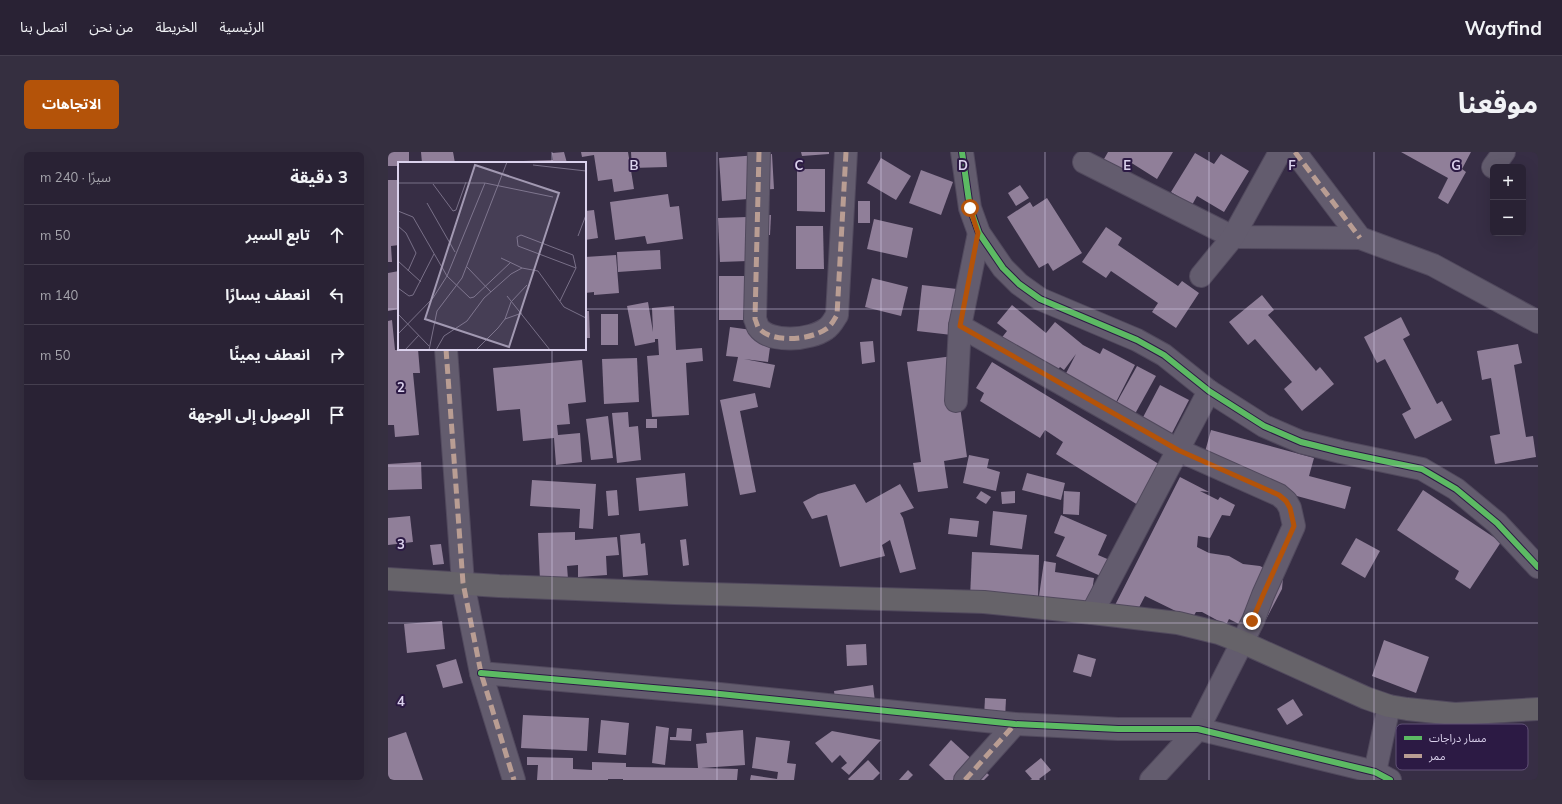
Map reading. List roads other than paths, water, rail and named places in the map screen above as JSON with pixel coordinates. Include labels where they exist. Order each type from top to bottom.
[{"type":"main road","points":[[388,579],[674,593],[984,602],[1092,613],[1178,623],[1219,633],[1366,698],[1389,706],[1455,714],[1538,709]]},
{"type":"street","points":[[759,152],[755,319],[758,327],[765,333],[776,338],[792,339],[812,335],[825,330],[832,324],[836,315],[846,152]]},
{"type":"street","points":[[962,152],[970,208],[978,233],[1003,268],[1019,284],[1040,299],[1137,340],[1164,355],[1209,390],[1264,426],[1301,442],[1422,469],[1456,489],[1491,518],[1538,567]]},
{"type":"street","points":[[1201,276],[1233,237],[1280,152]]},
{"type":"street","points":[[1296,152],[1360,238]]},
{"type":"street","points":[[1496,164],[1504,152]]},
{"type":"street","points":[[1084,162],[1233,237],[1360,238],[1433,265],[1538,322]]},
{"type":"street","points":[[956,401],[960,326],[978,233]]},
{"type":"street","points":[[960,326],[1178,450],[1279,495],[1286,501],[1290,508],[1294,526],[1242,642],[1198,728],[1151,780]]},
{"type":"street","points":[[446,350],[463,583],[481,673],[514,780]]},
{"type":"street","points":[[1092,613],[1209,390]]},
{"type":"street","points":[[481,673],[710,693],[1015,724],[1118,729],[1198,728],[1382,776],[1389,706]]},
{"type":"street","points":[[965,780],[1015,724]]}]
